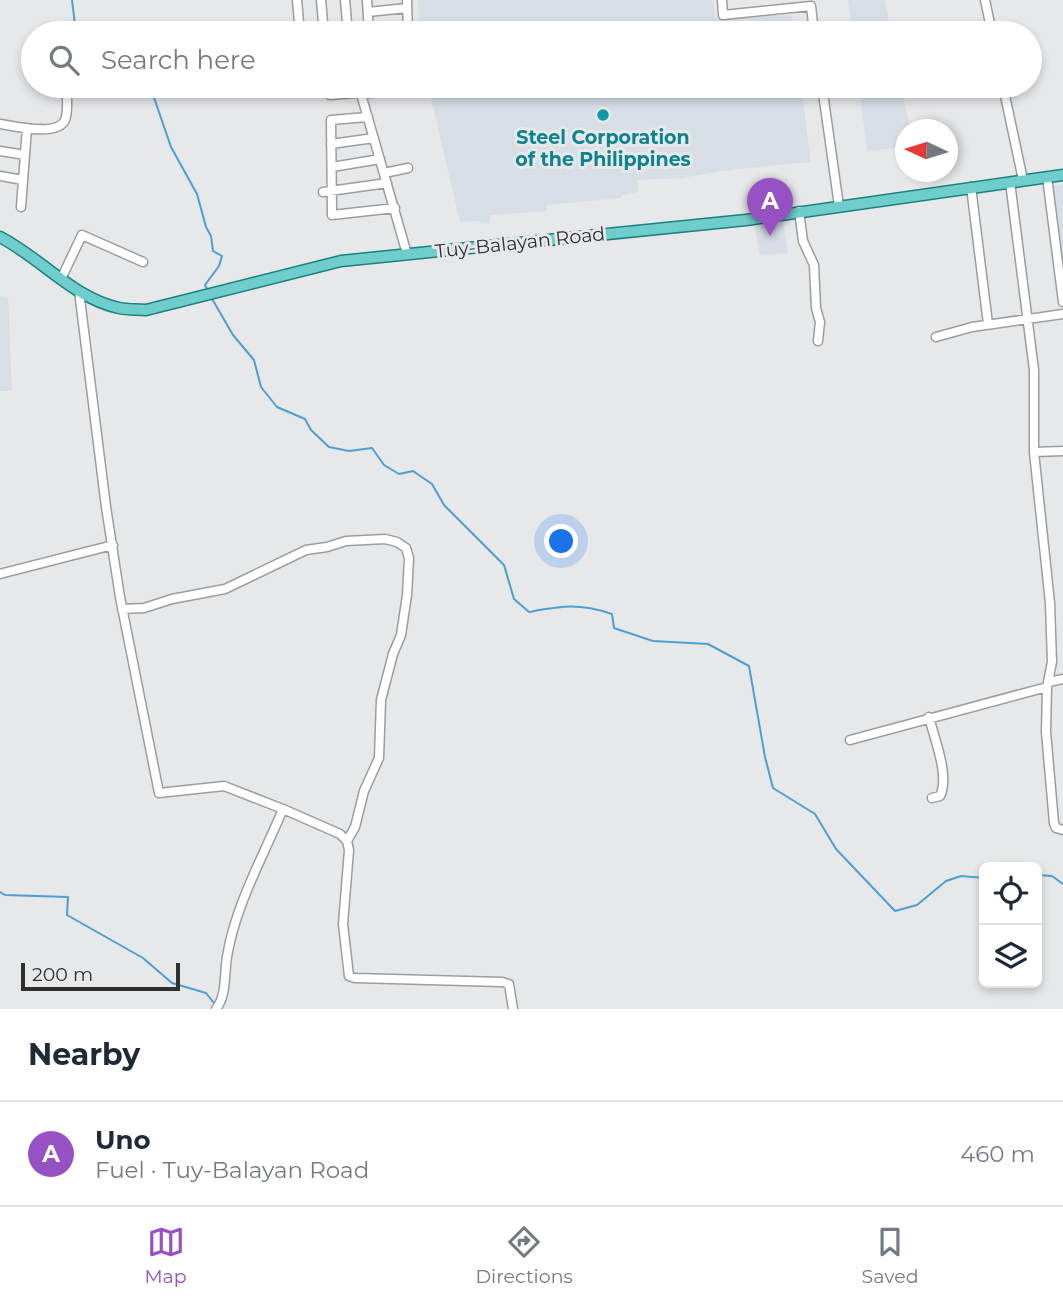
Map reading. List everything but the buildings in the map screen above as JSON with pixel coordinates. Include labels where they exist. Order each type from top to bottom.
[{"type":"main road","name":"Tuy-Balayan Road","points":[[0,237],[79,291],[102,303],[121,309],[153,309],[312,267],[408,253],[746,220],[1063,175]]},
{"type":"street","points":[[297,0],[299,21]]},
{"type":"street","points":[[321,0],[323,21]]},
{"type":"street","points":[[345,0],[347,21]]},
{"type":"street","points":[[367,0],[368,21]]},
{"type":"street","points":[[722,0],[723,15],[811,6],[813,21]]},
{"type":"street","points":[[985,0],[989,21]]},
{"type":"street","points":[[368,12],[407,4]]},
{"type":"street","points":[[0,124],[47,130],[64,122],[65,98]]},
{"type":"street","points":[[361,98],[408,253]]},
{"type":"street","points":[[824,98],[839,206]]},
{"type":"street","points":[[1006,98],[1023,180]]},
{"type":"street","points":[[368,117],[331,120],[331,167],[327,192],[332,215],[394,206]]},
{"type":"street","points":[[21,207],[27,128]]},
{"type":"street","points":[[331,144],[374,138]]},
{"type":"street","points":[[0,151],[25,156]]},
{"type":"street","points":[[331,167],[380,159]]},
{"type":"street","points":[[384,173],[408,168]]},
{"type":"street","points":[[0,176],[23,180]]},
{"type":"street","points":[[1047,177],[1063,302]]},
{"type":"street","points":[[1010,182],[1034,370],[1034,452],[1050,603],[1052,662],[1046,732],[1054,823],[1056,828],[1063,830]]},
{"type":"street","points":[[327,192],[387,183]]},
{"type":"street","points":[[971,187],[988,324]]},
{"type":"street","points":[[799,211],[803,241],[814,265],[816,308],[820,322],[818,341]]},
{"type":"street","points":[[61,279],[88,225]]},
{"type":"street","points":[[82,235],[143,262]]},
{"type":"street","points":[[79,291],[122,609],[159,793],[223,786],[340,834],[347,841],[349,850],[343,924],[349,976],[502,982],[509,984],[513,1009]]},
{"type":"street","points":[[936,337],[988,324],[1063,314]]},
{"type":"street","points":[[1034,452],[1063,451]]},
{"type":"street","points":[[122,609],[144,608],[172,599],[225,589],[306,550],[345,541],[385,539],[406,548],[410,568],[407,595],[401,635],[381,700],[379,758],[364,791],[355,827],[347,841]]},
{"type":"street","points":[[0,574],[113,545]]},
{"type":"street","points":[[849,740],[1063,679]]},
{"type":"street","points":[[929,717],[944,785],[940,796],[932,797]]},
{"type":"street","points":[[219,1005],[227,955],[237,918],[283,809]]},
{"type":"shaded area","points":[[418,0],[713,0],[715,18],[792,15],[793,21],[419,21]]},
{"type":"shaded area","points":[[848,0],[885,0],[889,21],[851,21]]},
{"type":"shaded area","name":"Steel Corporation of the Philippines","points":[[431,98],[803,98],[811,162],[736,169],[681,178],[637,180],[638,192],[621,195],[621,198],[547,205],[547,211],[490,215],[490,223],[460,222]]},
{"type":"shaded area","points":[[860,98],[904,98],[908,119],[895,119],[895,148],[867,151]]},
{"type":"shaded area","points":[[1063,184],[1063,274],[1049,186]]},
{"type":"shaded area","points":[[783,222],[788,253],[760,255],[754,226]]},
{"type":"shaded area","points":[[0,296],[8,297],[12,391],[0,391]]},
{"type":"waterway","points":[[72,0],[75,21]]},
{"type":"waterway","points":[[154,98],[171,147],[197,194],[211,236],[213,251],[222,256],[219,266],[205,285],[207,289]]},
{"type":"waterway","points":[[211,297],[233,335],[254,360],[261,387],[277,407],[305,419],[311,430],[329,447],[349,451],[372,448],[384,465],[399,474],[413,471],[432,484],[444,505],[504,565],[514,599],[529,612],[552,608],[589,608],[612,614],[614,628],[653,641],[708,644],[749,666],[773,788],[815,814],[836,849],[895,911],[917,905],[946,881],[961,876],[979,878]]},
{"type":"waterway","points":[[1042,875],[1052,876],[1063,884]]},
{"type":"waterway","points":[[0,892],[5,895],[68,897],[67,915],[143,958],[172,983],[206,993],[214,1003]]},
{"type":"place","name":"Steel Corporation of the Philippines","points":[[603,115]]},
{"type":"place","name":"Uno","points":[[770,236]]}]
